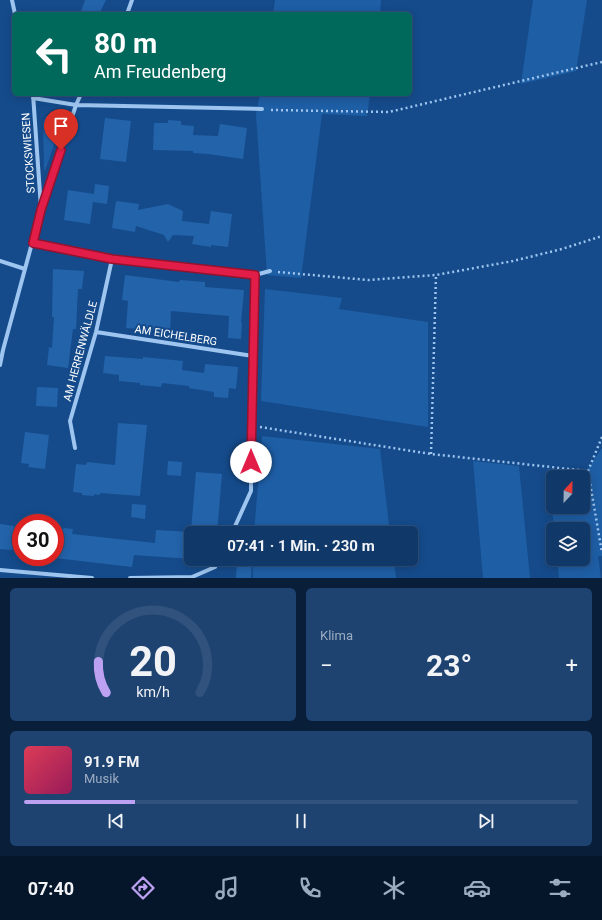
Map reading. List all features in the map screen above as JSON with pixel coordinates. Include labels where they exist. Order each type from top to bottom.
[{"type":"street","points":[[12,0],[15,12]]},
{"type":"street","points":[[128,12],[132,0]]},
{"type":"street","points":[[33,96],[76,105],[262,109]]},
{"type":"street","name":"STOCKSWIESEN","points":[[33,96],[41,210]]},
{"type":"street","points":[[0,365],[41,210],[80,96]]},
{"type":"street","points":[[33,243],[112,259],[255,275],[270,271]]},
{"type":"street","name":"AM HERRENWÄLDLE","points":[[75,448],[70,421],[96,332],[112,259]]},
{"type":"street","points":[[0,261],[25,269]]},
{"type":"street","points":[[235,526],[251,491],[251,426],[255,275]]},
{"type":"street","name":"AM EICHELBERG","points":[[96,332],[253,356]]},
{"type":"street","points":[[130,578],[192,577],[216,566]]},
{"type":"street","points":[[0,570],[92,578]]},
{"type":"path","points":[[262,109],[389,112],[602,62]]},
{"type":"path","points":[[270,271],[368,280],[436,275],[512,261],[562,249],[602,236]]},
{"type":"path","points":[[431,454],[436,275]]},
{"type":"path","points":[[251,426],[306,433],[431,454],[579,470]]},
{"type":"path","points":[[588,470],[602,437]]},
{"type":"path","points":[[590,483],[602,553]]},
{"type":"shaded area","points":[[275,0],[381,0],[380,12],[273,12]]},
{"type":"shaded area","points":[[533,0],[587,0],[576,71],[521,84]]},
{"type":"shaded area","points":[[260,96],[370,96],[367,116],[322,114],[301,278],[267,275],[256,114]]},
{"type":"shaded area","points":[[46,116],[58,118],[61,124],[45,171],[43,122]]},
{"type":"shaded area","points":[[265,289],[342,298],[339,309],[428,322],[428,427],[261,401]]},
{"type":"shaded area","points":[[262,436],[380,449],[389,526],[255,526]]},
{"type":"shaded area","points":[[602,448],[602,556],[598,556],[601,578],[559,578],[558,566],[590,566],[590,522],[553,522],[552,514],[590,514],[590,470],[587,470]]},
{"type":"shaded area","points":[[473,461],[519,466],[530,578],[483,578]]},
{"type":"shaded area","points":[[253,566],[395,566],[396,578],[253,578]]},
{"type":"building","points":[[85,0],[106,0],[100,12],[81,12]]},
{"type":"building","points":[[105,118],[131,121],[126,162],[100,159]]},
{"type":"building","points":[[168,120],[181,121],[181,125],[194,126],[193,135],[218,136],[220,124],[247,128],[243,159],[193,153],[193,151],[153,150],[154,123],[168,123]]},
{"type":"building","points":[[95,184],[109,186],[107,204],[93,202]]},
{"type":"building","points":[[68,190],[94,194],[90,224],[64,220]]},
{"type":"building","points":[[116,201],[139,204],[138,210],[168,204],[183,211],[182,221],[209,224],[211,211],[232,214],[228,247],[211,245],[211,247],[192,244],[194,236],[173,235],[168,242],[164,235],[136,226],[135,232],[112,228]]},
{"type":"building","points":[[53,269],[84,271],[82,289],[78,289],[76,329],[73,329],[68,368],[47,365],[49,347],[52,348],[54,317],[52,317]]},
{"type":"building","points":[[125,275],[179,282],[180,280],[205,282],[205,287],[244,290],[241,339],[228,338],[229,316],[171,311],[170,333],[155,332],[155,330],[126,328],[128,301],[122,300]]},
{"type":"building","points":[[105,356],[143,359],[143,357],[183,361],[182,370],[204,373],[205,364],[238,367],[236,389],[229,388],[228,398],[214,397],[214,392],[189,388],[189,386],[162,383],[161,387],[119,381],[119,375],[103,373]]},
{"type":"building","points":[[37,387],[58,388],[57,407],[36,406]]},
{"type":"building","points":[[118,423],[147,425],[140,496],[100,493],[100,495],[94,494],[94,496],[82,495],[82,493],[73,492],[76,464],[86,465],[87,462],[115,465]]},
{"type":"building","points":[[25,432],[49,435],[45,469],[28,467],[29,464],[21,463]]},
{"type":"building","points":[[168,461],[182,462],[181,476],[167,475]]},
{"type":"building","points":[[196,472],[222,474],[218,526],[191,526]]},
{"type":"building","points":[[132,504],[146,505],[145,519],[131,517]]},
{"type":"building","points":[[0,524],[12,526],[12,550],[0,549]]},
{"type":"building","points":[[64,528],[73,529],[72,534],[155,543],[156,530],[184,532],[184,559],[134,555],[132,567],[64,559]]},
{"type":"building","points":[[237,566],[252,566],[251,578],[236,578]]},
{"type":"route","points":[[61,150],[41,210],[33,243],[112,259],[255,275],[251,462]]}]
